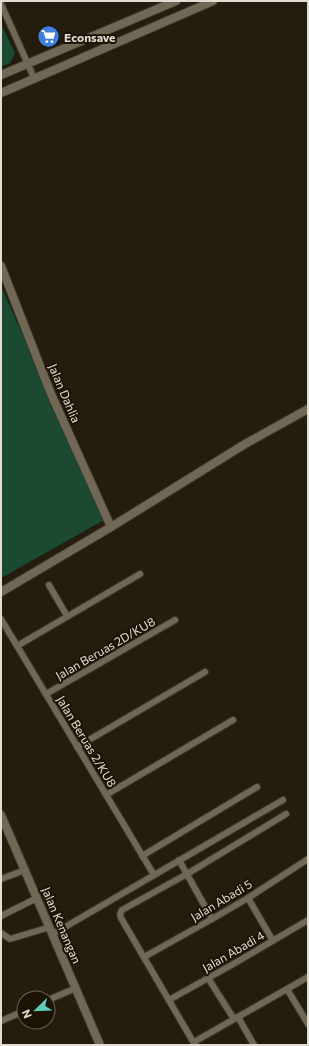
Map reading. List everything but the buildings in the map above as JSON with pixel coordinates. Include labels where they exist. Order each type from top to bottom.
[{"type":"street","points":[[1,75],[176,1]]},
{"type":"street","points":[[1,93],[213,1]]},
{"type":"street","points":[[1,4],[34,78]]},
{"type":"street","name":"Jalan Dahlia","points":[[1,266],[51,394],[111,527]]},
{"type":"street","points":[[1,592],[111,527],[245,444],[308,409]]},
{"type":"street","points":[[17,646],[140,574]]},
{"type":"street","points":[[49,585],[67,616]]},
{"type":"street","name":"Jalan Beruas 2/KU8","points":[[1,619],[154,875]]},
{"type":"street","name":"Jalan Beruas 2D/KU8","points":[[46,694],[175,620]]},
{"type":"street","points":[[77,747],[206,672]]},
{"type":"street","points":[[106,795],[233,720]]},
{"type":"street","points":[[142,856],[257,787]]},
{"type":"street","points":[[1,933],[10,939],[51,931],[154,875],[282,800]]},
{"type":"street","points":[[286,814],[187,874],[122,910],[120,914],[194,1044],[308,977]]},
{"type":"street","name":"Jalan Kenangan","points":[[1,815],[100,1045]]},
{"type":"street","points":[[179,860],[212,919]]},
{"type":"street","name":"Jalan Abadi 5","points":[[144,957],[248,898],[308,860]]},
{"type":"street","points":[[1,879],[25,870]]},
{"type":"street","points":[[1,916],[38,898]]},
{"type":"street","points":[[248,898],[273,941]]},
{"type":"street","name":"Jalan Abadi 4","points":[[169,1000],[308,921]]},
{"type":"street","points":[[208,978],[254,1045]]},
{"type":"street","points":[[56,997],[76,988]]},
{"type":"street","points":[[287,989],[308,1024]]},
{"type":"street","points":[[1,1020],[16,1014]]},
{"type":"green space","points":[[1,24],[15,53],[10,63],[1,67]]},
{"type":"green space","points":[[1,286],[104,520],[1,578]]},
{"type":"place","name":"Econsave","points":[[48,37]]}]
